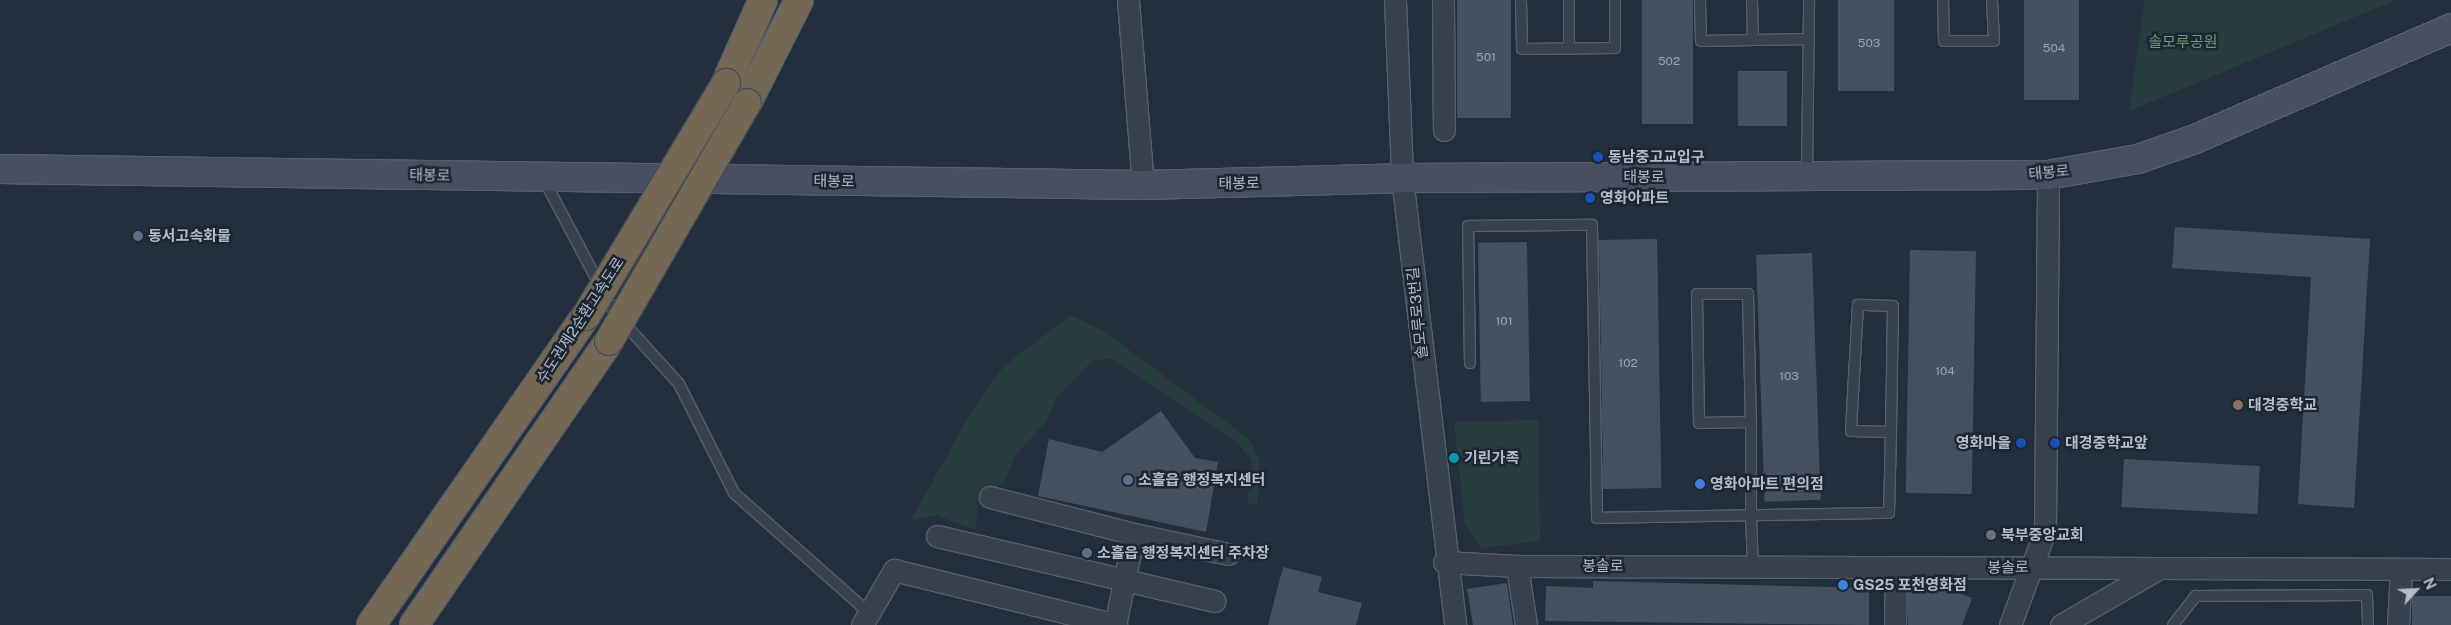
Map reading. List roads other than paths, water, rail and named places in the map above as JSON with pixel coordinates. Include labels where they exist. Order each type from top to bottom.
[{"type":"highway","name":"수도권제2순환고속도로","points":[[371,625],[586,316],[726,83],[763,0]]},
{"type":"highway","points":[[414,625],[610,340],[747,103],[798,0]]},
{"type":"main road","name":"태봉로","points":[[0,169],[1142,185],[1402,178],[2048,175],[2138,159],[2195,139],[2451,28]]},
{"type":"street","points":[[1128,0],[1142,185]]},
{"type":"street","name":"솔모루로3번길","points":[[1395,0],[1402,178],[1444,562],[1455,625]]},
{"type":"street","points":[[1443,0],[1444,130]]},
{"type":"street","points":[[2010,625],[2045,531],[2048,175]]},
{"type":"street","points":[[990,497],[1134,534],[1228,554]]},
{"type":"street","points":[[866,619],[894,570],[1115,625],[1134,534]]},
{"type":"street","points":[[937,536],[1124,582],[1214,601]]},
{"type":"street","name":"봉솔로","points":[[1444,562],[1517,566],[1896,568],[2032,566],[2156,570],[2451,569]]},
{"type":"street","points":[[1517,566],[1526,625]]},
{"type":"street","points":[[1895,625],[1896,568]]},
{"type":"street","points":[[2398,625],[2401,569]]},
{"type":"street","points":[[2061,625],[2156,570]]},
{"type":"lane","points":[[1521,0],[1522,49],[1615,48],[1615,0]]},
{"type":"lane","points":[[1569,0],[1569,49]]},
{"type":"lane","points":[[1700,0],[1701,41],[1809,39]]},
{"type":"lane","points":[[1752,0],[1753,40]]},
{"type":"lane","points":[[1807,177],[1808,0]]},
{"type":"lane","points":[[1943,0],[1944,41],[1994,41],[1992,0]]},
{"type":"lane","points":[[542,177],[614,312],[679,384],[734,493],[866,619]]},
{"type":"lane","points":[[1470,362],[1468,226],[1592,224],[1597,518],[1888,513],[1891,432],[1893,306],[1858,305],[1851,431],[1891,432]]},
{"type":"lane","points":[[1751,422],[1699,422],[1697,294],[1748,294],[1751,422],[1751,516],[1753,567]]},
{"type":"lane","points":[[2173,625],[2196,596],[2368,596],[2368,625]]},
{"type":"place","name":"동남중고교입구","points":[[1598,157]]},
{"type":"place","name":"영화아파트","points":[[1590,198]]},
{"type":"place","name":"동서고속화물","points":[[138,236]]},
{"type":"place","name":"대경중학교","points":[[2238,405]]},
{"type":"place","name":"영화마을","points":[[2021,443]]},
{"type":"place","name":"대경중학교앞","points":[[2055,443]]},
{"type":"place","name":"기린가족","points":[[1454,458]]},
{"type":"place","name":"소흘읍 행정복지센터","points":[[1128,480]]},
{"type":"place","name":"영화아파트 편의점","points":[[1700,484]]},
{"type":"place","name":"북부중앙교회","points":[[1991,535]]},
{"type":"place","name":"소흘읍 행정복지센터 주차장","points":[[1087,553]]},
{"type":"place","name":"GS25 포천영화점","points":[[1843,585]]},
{"type":"park label","name":"솔모루공원","points":[[2183,42]]}]
